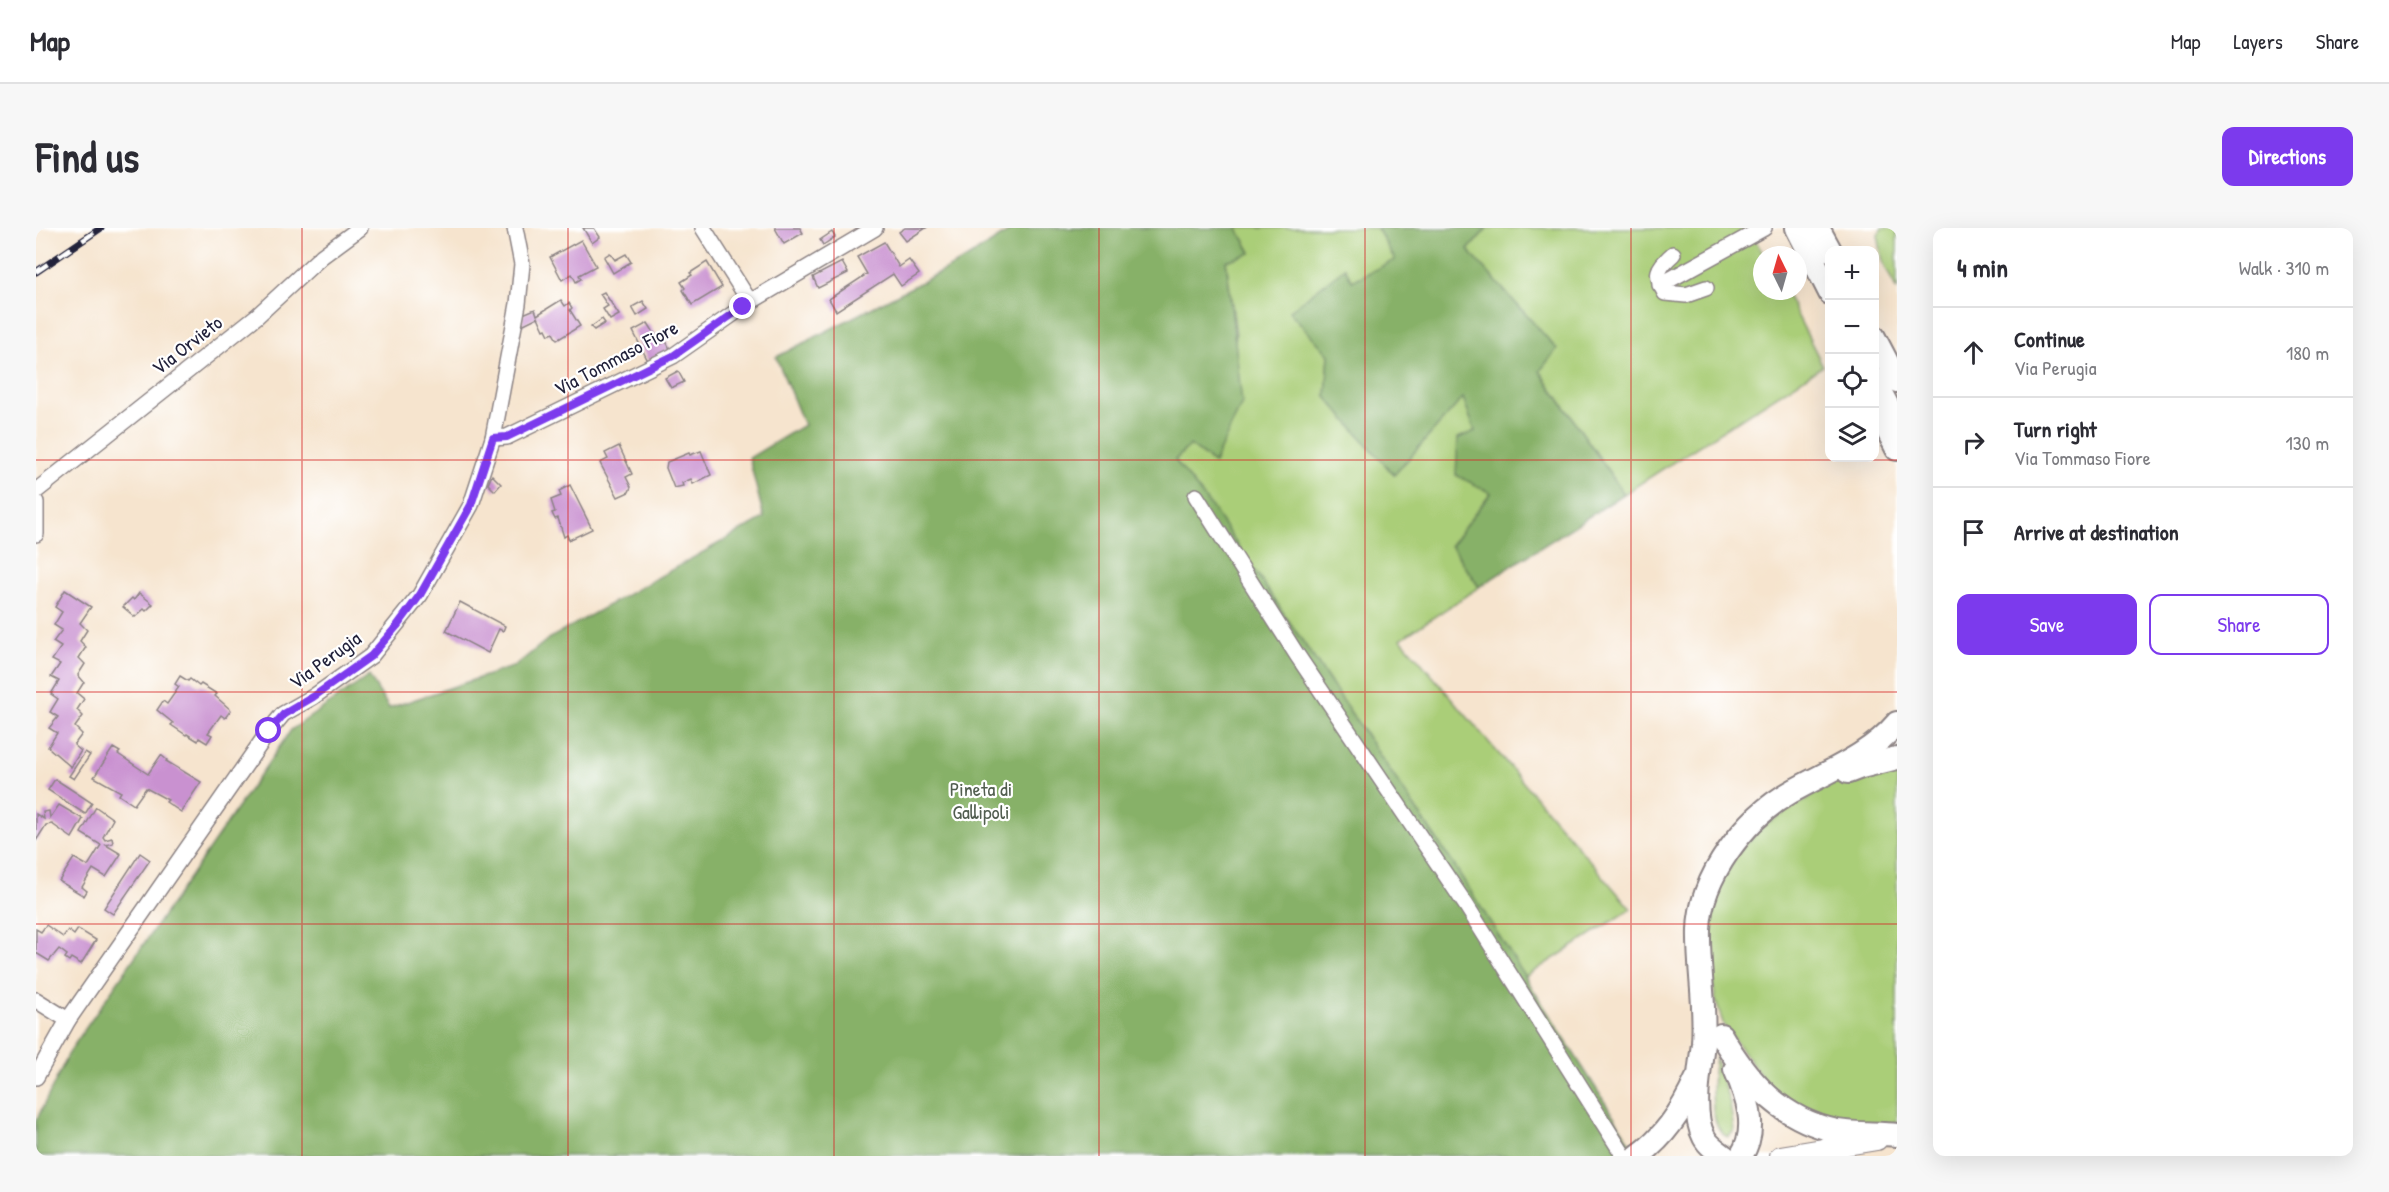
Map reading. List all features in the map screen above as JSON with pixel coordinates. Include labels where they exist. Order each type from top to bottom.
[{"type":"highway","points":[[1797,228],[1825,283]]},
{"type":"highway","points":[[1818,228],[1828,246]]},
{"type":"highway","points":[[1879,345],[1897,381]]},
{"type":"highway","points":[[1879,388],[1897,423]]},
{"type":"highway","points":[[1877,408],[1897,449]]},
{"type":"highway","points":[[1724,1156],[1708,1143],[1699,1122],[1703,1040],[1699,927],[1708,889],[1732,843],[1751,823],[1786,795],[1863,753],[1897,723]]},
{"type":"highway","points":[[1770,808],[1861,767],[1897,758]]},
{"type":"highway","points":[[1702,972],[1721,1035],[1745,1095],[1750,1137],[1741,1156]]},
{"type":"highway","points":[[1721,1035],[1737,1063],[1776,1105],[1806,1122],[1839,1131],[1897,1135]]},
{"type":"highway","points":[[1638,1156],[1665,1131],[1678,1114],[1700,1070]]},
{"type":"main road","points":[[1780,1156],[1897,1135]]},
{"type":"street","name":"Via Orvieto","points":[[36,491],[248,323],[322,256],[360,228]]},
{"type":"street","name":"Via Perugia","points":[[36,1077],[68,1020],[269,731],[284,714],[313,697],[371,656],[420,595],[471,505],[493,438],[518,304],[522,264],[515,228]]},
{"type":"street","points":[[703,228],[750,302]]},
{"type":"street","name":"Via Tommaso Fiore","points":[[493,438],[507,437],[673,356],[750,302],[875,228]]},
{"type":"street","points":[[1660,285],[1759,231]]},
{"type":"street","points":[[1673,254],[1661,264],[1658,275],[1665,293],[1676,296],[1686,295],[1706,288]]},
{"type":"street","points":[[1196,496],[1298,655],[1466,905],[1624,1156]]},
{"type":"street","points":[[36,502],[36,534]]},
{"type":"street","points":[[36,1000],[68,1020]]},
{"type":"green space","name":"Pineta di Gallipoli","points":[[1014,228],[1237,228],[1251,253],[1226,261],[1242,403],[1214,463],[1190,445],[1175,460],[1213,509],[1454,865],[1634,1148],[1621,1156],[36,1156],[36,1121],[70,1051],[291,730],[369,676],[389,708],[515,666],[548,639],[764,518],[749,458],[804,425],[776,357],[966,259]]},
{"type":"green space","points":[[1237,228],[1377,228],[1395,260],[1352,281],[1345,268],[1329,355],[1326,397],[1463,397],[1475,431],[1491,492],[1451,545],[1479,587],[1401,639],[1631,909],[1525,977],[1289,621],[1175,460],[1190,445],[1213,463],[1236,335],[1226,260],[1251,252]]},
{"type":"green space","points":[[1377,228],[1487,228],[1468,250],[1557,349],[1540,371],[1624,494],[1479,587],[1451,545],[1491,493],[1456,475],[1458,438],[1475,431],[1463,398],[1394,475],[1326,397],[1329,355],[1289,311],[1345,268],[1352,281],[1395,260]]},
{"type":"green space","points":[[1487,228],[1748,228],[1759,246],[1753,246],[1753,300],[1790,300],[1823,366],[1624,494],[1540,371],[1468,250]]},
{"type":"green space","points":[[1882,228],[1897,228],[1897,291],[1883,262],[1878,235]]},
{"type":"green space","points":[[1897,768],[1897,1123],[1862,1126],[1827,1122],[1772,1091],[1724,1026],[1716,1002],[1710,966],[1710,930],[1714,908],[1720,886],[1738,852],[1766,824],[1827,787],[1860,773]]},
{"type":"green space","points":[[1715,1057],[1730,1104],[1734,1131],[1728,1137],[1721,1132],[1717,1124],[1712,1101]]},
{"type":"building","points":[[583,228],[594,228],[600,237],[592,243]]},
{"type":"building","points":[[775,228],[800,228],[803,233],[784,244]]},
{"type":"building","points":[[905,228],[926,228],[906,241],[899,232]]},
{"type":"building","points":[[832,232],[835,237],[823,245],[820,240]]},
{"type":"building","points":[[581,240],[596,266],[579,275],[581,279],[576,282],[572,274],[562,280],[550,257]]},
{"type":"building","points":[[884,242],[899,267],[909,260],[919,274],[901,286],[893,274],[836,311],[829,299],[867,274],[857,257]]},
{"type":"building","points":[[610,253],[615,260],[626,254],[631,262],[613,273],[604,257]]},
{"type":"building","points":[[707,262],[722,287],[692,305],[681,282]]},
{"type":"building","points":[[842,262],[848,273],[818,288],[813,277]]},
{"type":"building","points":[[604,292],[619,315],[610,320],[603,309],[608,306],[600,294]]},
{"type":"building","points":[[561,300],[565,306],[569,303],[572,308],[570,310],[580,326],[557,340],[553,333],[549,335],[546,329],[544,330],[538,317],[522,325],[523,314],[535,309],[537,315]]},
{"type":"building","points":[[643,301],[648,309],[637,316],[632,307]]},
{"type":"building","points":[[602,319],[605,323],[594,330],[591,327]]},
{"type":"building","points":[[648,323],[661,344],[666,341],[670,349],[648,361],[633,331]]},
{"type":"building","points":[[678,371],[684,382],[671,388],[665,378]]},
{"type":"building","points":[[619,446],[632,474],[626,477],[631,487],[629,492],[618,497],[600,463],[608,459],[605,453]]},
{"type":"building","points":[[701,451],[711,475],[693,484],[691,479],[682,483],[683,486],[674,488],[666,468],[667,462]]},
{"type":"building","points":[[492,475],[501,484],[495,491],[488,484]]},
{"type":"building","points":[[570,485],[592,529],[569,540],[567,535],[564,537],[558,518],[555,519],[552,513],[555,512],[551,500],[561,496],[559,491]]},
{"type":"building","points":[[65,590],[91,607],[80,623],[87,630],[80,641],[86,647],[79,658],[85,664],[78,675],[84,682],[77,693],[84,699],[77,710],[83,716],[75,727],[82,734],[74,745],[81,751],[71,767],[48,747],[57,733],[49,728],[58,717],[50,712],[58,699],[51,694],[59,681],[51,677],[60,664],[52,660],[61,647],[53,642],[62,630],[54,625],[62,612],[55,607]]},
{"type":"building","points":[[139,593],[153,604],[135,617],[123,607],[132,598],[134,600]]},
{"type":"building","points":[[460,602],[505,626],[503,631],[499,629],[488,653],[446,631]]},
{"type":"building","points":[[180,676],[188,681],[190,679],[199,686],[201,684],[217,694],[215,696],[231,710],[225,718],[221,715],[208,733],[212,735],[207,743],[199,738],[198,741],[186,735],[171,725],[173,723],[157,710],[163,701],[167,704],[179,687],[175,684]]},
{"type":"building","points":[[113,748],[120,752],[118,754],[148,774],[161,755],[166,761],[201,782],[181,812],[166,802],[168,800],[146,788],[134,805],[119,795],[121,792],[94,777]]},
{"type":"building","points":[[85,752],[90,755],[74,779],[69,776]]},
{"type":"building","points":[[55,779],[92,803],[85,814],[48,790]]},
{"type":"building","points":[[59,805],[83,819],[72,838],[52,824],[46,825],[36,841],[36,814],[44,819],[43,812],[49,811],[50,818]]},
{"type":"building","points":[[96,807],[113,819],[103,837],[105,840],[112,838],[113,843],[106,845],[121,854],[106,877],[93,869],[82,887],[87,891],[84,896],[59,881],[74,858],[88,866],[101,845],[81,833]]},
{"type":"building","points":[[140,853],[150,860],[113,914],[104,908]]},
{"type":"building","points":[[46,925],[63,937],[68,930],[74,935],[78,929],[96,940],[81,964],[71,958],[69,961],[65,958],[67,955],[59,949],[49,961],[36,953],[36,929],[41,932]]},
{"type":"railway","points":[[36,272],[101,228]]},
{"type":"route","points":[[269,731],[284,714],[313,697],[371,656],[397,626],[420,595],[471,505],[493,438],[507,437],[673,356],[743,307]]}]
